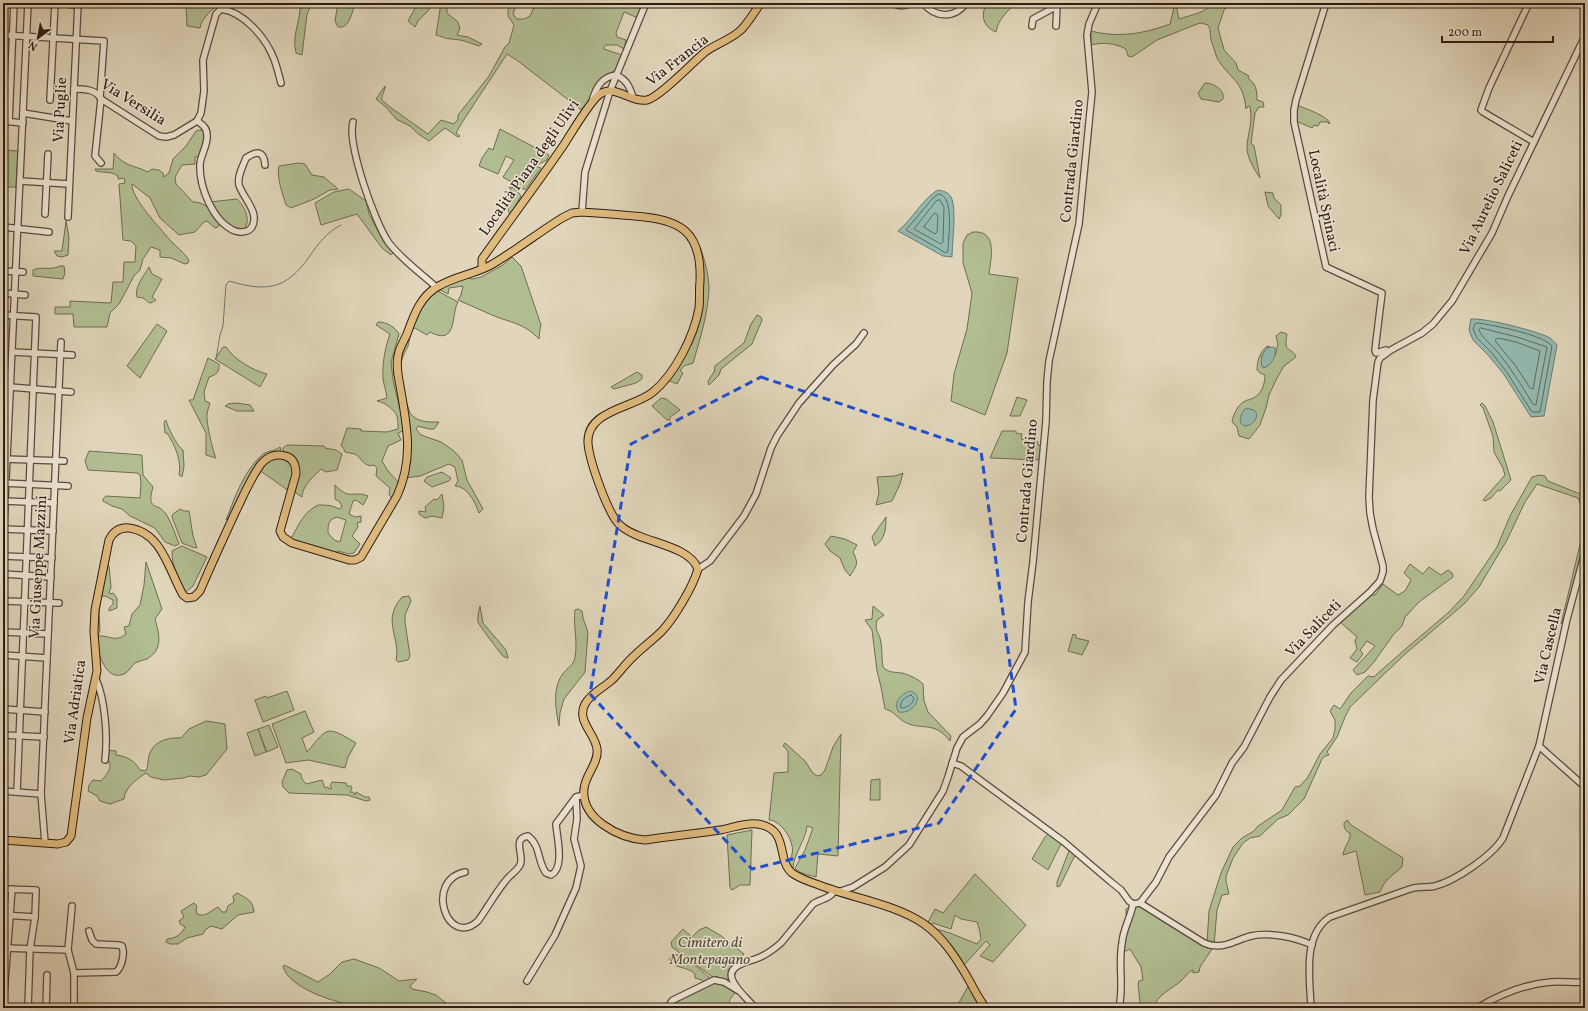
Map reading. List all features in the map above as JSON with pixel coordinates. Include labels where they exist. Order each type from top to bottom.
[{"type":"main road","name":"Via Francia","points":[[633,98],[641,101],[648,100],[665,89],[706,51],[731,38],[749,21],[760,3]]},
{"type":"main road","points":[[610,91],[633,98]]},
{"type":"main road","name":"Località Piana degli Ulivi","points":[[482,268],[482,259],[559,152],[591,104],[600,94],[610,91]]},
{"type":"main road","points":[[436,288],[463,274],[490,265],[572,213],[582,212],[653,217],[669,221],[682,227],[691,238],[696,250],[700,272],[698,308],[687,343],[680,359],[660,386],[652,393],[635,403],[600,417],[591,429],[588,441],[607,506],[614,520],[629,532],[683,553],[694,561],[698,569],[690,588],[662,631],[634,656],[611,681],[588,699],[584,706],[582,711],[584,722],[595,741],[598,750],[584,789],[586,805],[596,820],[637,840],[709,832],[742,825],[758,824],[768,828],[780,838],[786,865],[789,870],[800,877],[836,892],[872,902],[903,913],[931,929],[938,935],[961,966],[986,1008]]},
{"type":"main road","name":"Via Adriatica","points":[[3,840],[64,843],[68,840],[71,834],[81,758],[96,678],[97,666],[94,632],[95,608],[109,540],[115,532],[121,528],[129,528],[150,536],[158,546],[183,596],[192,598],[199,592],[248,485],[261,464],[272,455],[278,454],[291,459],[296,467],[296,474],[280,531],[283,537],[292,542],[349,560],[355,560],[361,556],[394,501],[401,486],[407,461],[408,444],[398,377],[398,355],[414,313],[422,300],[436,288]]},
{"type":"street","points":[[14,3],[13,36],[6,121],[23,123]]},
{"type":"street","points":[[3,544],[5,459],[10,402],[28,3]]},
{"type":"street","points":[[50,100],[55,3]]},
{"type":"street","points":[[63,3],[78,4]]},
{"type":"street","points":[[610,91],[646,3]]},
{"type":"street","points":[[891,3],[900,6],[907,6],[911,3]]},
{"type":"street","points":[[923,3],[931,11],[945,15],[958,11],[966,3]]},
{"type":"street","name":"Contrada Giardino","points":[[741,992],[732,980],[731,976],[734,969],[738,965],[758,958],[775,948],[781,943],[813,904],[836,892],[853,887],[885,867],[909,845],[943,791],[957,748],[963,738],[980,724],[1003,693],[1019,666],[1026,647],[1028,602],[1046,421],[1049,361],[1079,224],[1092,92],[1087,35],[1089,24],[1098,3]]},
{"type":"street","name":"Località Spinaci","points":[[1326,3],[1296,100],[1294,117],[1295,129],[1326,267],[1382,293],[1375,350],[1376,353],[1379,353],[1394,349]]},
{"type":"street","points":[[1529,3],[1489,88],[1481,110],[1534,142]]},
{"type":"street","name":"Via Puglie","points":[[68,218],[78,4]]},
{"type":"street","points":[[1032,26],[1033,19],[1058,5]]},
{"type":"street","points":[[1056,26],[1058,5]]},
{"type":"street","points":[[265,165],[265,158],[260,153],[255,153],[246,158],[239,178],[239,185],[250,205],[254,218],[252,227],[248,231],[235,231],[225,224],[214,212],[205,194],[200,165],[202,154],[208,140],[206,127],[197,121],[201,113],[204,90],[203,60],[216,14],[222,9],[229,10],[252,25],[274,58],[281,83]]},
{"type":"street","points":[[3,35],[104,41],[101,98],[95,156],[101,163]]},
{"type":"street","name":"Via Aurelio Saliceti","points":[[1394,349],[1422,333],[1433,324],[1452,300],[1492,233],[1585,36]]},
{"type":"street","points":[[591,104],[594,93],[602,81],[606,77],[616,75],[623,78],[628,84],[633,98]]},
{"type":"street","name":"Via Versilia","points":[[74,89],[89,90],[159,136],[166,137],[174,135],[197,121]]},
{"type":"street","name":"Località Piana degli Ulivi","points":[[582,212],[585,172],[610,91]]},
{"type":"street","points":[[23,114],[72,121]]},
{"type":"street","points":[[353,122],[352,128],[354,144],[362,178],[374,216],[389,244],[436,288]]},
{"type":"street","points":[[45,214],[48,154]]},
{"type":"street","points":[[20,181],[69,184]]},
{"type":"street","points":[[3,227],[49,232]]},
{"type":"street","points":[[3,271],[23,272]]},
{"type":"street","points":[[3,293],[25,295]]},
{"type":"street","points":[[3,315],[36,317],[17,792]]},
{"type":"street","points":[[698,569],[710,561],[744,516],[756,494],[774,442],[799,403],[833,365],[856,344],[864,333]]},
{"type":"street","name":"Via Giuseppe Mazzini","points":[[45,843],[41,794],[62,342]]},
{"type":"street","name":"Via Saliceti","points":[[1136,904],[1156,882],[1169,857],[1216,795],[1232,764],[1244,747],[1270,697],[1282,680],[1336,623],[1375,587],[1382,577],[1383,566],[1370,512],[1373,400],[1378,362],[1387,352],[1394,349]]},
{"type":"street","points":[[12,352],[72,355]]},
{"type":"street","points":[[10,388],[71,392]]},
{"type":"street","points":[[3,402],[10,402]]},
{"type":"street","points":[[5,459],[64,462]]},
{"type":"street","points":[[4,483],[68,486]]},
{"type":"street","points":[[4,501],[54,503]]},
{"type":"street","points":[[3,529],[53,531]]},
{"type":"street","name":"Via Cascella","points":[[1311,1008],[1310,954],[1312,945],[1322,922],[1330,917],[1419,886],[1434,886],[1451,881],[1493,850],[1503,838],[1539,746],[1567,619],[1585,552]]},
{"type":"street","points":[[3,556],[52,558]]},
{"type":"street","points":[[3,574],[51,577]]},
{"type":"street","points":[[3,601],[59,603]]},
{"type":"street","points":[[3,632],[48,634]]},
{"type":"street","points":[[3,655],[47,658]]},
{"type":"street","points":[[96,678],[103,709],[106,749],[105,760]]},
{"type":"street","points":[[3,709],[45,712]]},
{"type":"street","points":[[3,734],[44,737]]},
{"type":"street","points":[[1539,746],[1585,787]]},
{"type":"street","points":[[952,763],[961,766],[1049,830],[1112,882],[1121,890],[1129,901],[1211,946],[1229,944],[1252,936],[1269,935],[1298,939],[1312,945]]},
{"type":"street","points":[[3,791],[41,794]]},
{"type":"street","points":[[465,872],[454,875],[445,888],[442,896],[444,908],[449,919],[457,926],[464,927],[473,925],[478,921],[507,879],[519,868],[521,862],[519,846],[520,840],[523,837],[528,836],[534,840],[546,873],[551,875],[554,873],[559,862],[556,824],[576,797],[584,795]]},
{"type":"street","points":[[527,981],[555,935],[576,888],[581,866],[574,839],[577,819],[576,797]]},
{"type":"street","points":[[3,889],[36,890],[30,949],[28,1008]]},
{"type":"street","points":[[3,1008],[5,948],[11,916],[12,889]]},
{"type":"street","points":[[1119,1008],[1122,942],[1136,904]]},
{"type":"street","points":[[72,906],[68,950],[74,973],[74,1008]]},
{"type":"street","points":[[3,915],[34,917]]},
{"type":"street","points":[[74,973],[112,973],[116,972],[120,966],[124,950],[122,946],[96,944],[92,940],[90,931]]},
{"type":"street","points":[[5,948],[68,950]]},
{"type":"street","points":[[46,1008],[47,975]]},
{"type":"street","points":[[667,1008],[673,1000],[714,980],[724,982],[741,992],[755,1008]]},
{"type":"street","points":[[1477,1008],[1499,996],[1524,988],[1550,982],[1585,982]]},
{"type":"highlighted area","points":[[761,377],[981,451],[1016,709],[939,823],[752,869],[590,694],[631,444]]},
{"type":"green space","points":[[180,3],[222,3],[208,13],[200,28],[187,26],[186,5]]},
{"type":"green space","points":[[308,3],[312,3],[307,14],[302,55],[296,53],[295,36],[300,9]]},
{"type":"green space","points":[[338,3],[355,3],[348,23],[342,27],[338,27],[335,21]]},
{"type":"green space","points":[[418,3],[433,3],[415,27],[408,21]]},
{"type":"green space","points":[[441,3],[447,3],[447,13],[458,22],[460,29],[457,35],[468,37],[482,44],[479,46],[436,35]]},
{"type":"green space","points":[[512,3],[517,3],[513,14],[517,19],[524,19],[530,16],[536,3],[642,3],[643,5],[638,18],[624,12],[616,33],[617,37],[626,40],[624,49],[617,45],[606,45],[604,47],[604,49],[622,55],[615,71],[607,75],[598,83],[588,104],[583,109],[580,109],[507,54],[461,124],[456,133],[460,136],[458,137],[445,128],[429,141],[410,126],[396,119],[386,107],[376,99],[385,86],[382,100],[428,134],[441,120],[454,124],[458,119],[458,115],[489,76],[505,47],[509,43],[514,25],[508,16],[508,10]]},
{"type":"green space","points":[[987,3],[1016,3],[1001,19],[996,32],[988,27],[984,20],[983,16]]},
{"type":"green space","points":[[1175,3],[1178,3],[1177,10],[1179,19],[1202,11],[1213,3],[1231,3],[1224,10],[1218,28],[1224,50],[1236,63],[1238,70],[1249,76],[1248,78],[1256,88],[1257,100],[1263,102],[1264,107],[1259,107],[1255,113],[1251,143],[1254,146],[1260,178],[1251,163],[1247,150],[1251,122],[1250,107],[1248,106],[1246,109],[1239,85],[1217,58],[1208,25],[1201,23],[1197,24],[1157,40],[1132,57],[1128,56],[1126,49],[1118,45],[1104,43],[1091,45],[1091,31],[1111,34],[1130,34],[1170,24]]},
{"type":"green space","points":[[1205,83],[1212,84],[1221,90],[1223,99],[1219,102],[1201,99],[1198,93]]},
{"type":"green space","points":[[1296,105],[1320,115],[1330,123],[1320,122],[1318,126],[1314,125],[1312,128],[1296,121]]},
{"type":"green space","points":[[500,129],[549,155],[547,160],[535,166],[541,168],[525,190],[503,177],[514,160],[506,156],[498,174],[479,166],[482,158],[489,148],[493,150]]},
{"type":"green space","points":[[196,131],[205,131],[206,138],[199,156],[195,157],[195,164],[182,165],[175,177],[176,184],[193,202],[198,202],[209,208],[219,222],[218,227],[215,228],[207,221],[204,222],[195,232],[179,235],[160,218],[150,198],[132,184],[136,197],[141,205],[153,221],[187,257],[189,260],[188,263],[185,264],[171,258],[160,257],[160,250],[151,247],[143,259],[140,270],[134,276],[119,304],[110,313],[107,327],[74,327],[73,314],[55,314],[55,307],[70,307],[70,301],[111,303],[113,282],[123,282],[124,262],[135,262],[136,246],[131,241],[123,240],[119,184],[125,183],[124,178],[118,179],[118,176],[115,174],[96,171],[95,169],[113,169],[114,153],[122,161],[148,172],[152,169],[159,170],[163,173],[164,177],[169,173],[173,159],[186,146]]},
{"type":"green space","points":[[3,150],[18,151],[16,187],[3,187]]},
{"type":"green space","points":[[299,163],[305,164],[312,175],[324,177],[338,189],[330,190],[314,199],[291,208],[286,205],[279,180],[279,166]]},
{"type":"green space","points":[[509,187],[515,188],[521,196],[510,215],[508,203],[512,191]]},
{"type":"green space","points":[[349,189],[366,201],[369,214],[385,244],[393,253],[391,255],[382,248],[357,214],[321,225],[315,203],[334,192]]},
{"type":"green space","points":[[1265,192],[1273,193],[1274,198],[1281,205],[1281,215],[1279,219],[1268,206]]},
{"type":"green space","points":[[237,199],[242,205],[247,216],[247,224],[245,228],[240,231],[230,227],[210,202]]},
{"type":"green space","points":[[66,221],[69,237],[68,255],[62,257],[57,256],[54,251],[62,251]]},
{"type":"green space","points":[[973,232],[986,235],[990,240],[991,253],[989,274],[1018,278],[1007,353],[985,415],[951,401],[954,374],[967,329],[972,293],[963,263],[963,243],[967,235]]},
{"type":"green space","points":[[701,249],[708,274],[709,284],[707,308],[703,326],[693,363],[684,366],[680,371],[683,373],[677,384],[670,381],[667,383],[699,315],[698,251]]},
{"type":"green space","points":[[512,257],[521,266],[541,325],[539,339],[523,326],[492,315],[458,300],[463,286],[449,288],[448,294],[437,288],[464,278],[473,279],[481,277],[503,265]]},
{"type":"green space","points":[[64,266],[65,273],[63,279],[33,276],[33,270]]},
{"type":"green space","points":[[149,267],[152,274],[162,279],[152,297],[156,300],[150,303],[143,298],[137,297],[136,293],[140,282]]},
{"type":"green space","points":[[434,289],[458,302],[452,327],[445,335],[430,332],[427,335],[415,328],[412,329],[408,346],[399,370],[398,355],[415,313]]},
{"type":"green space","points":[[757,315],[761,317],[762,320],[752,344],[721,369],[719,375],[709,385],[708,381],[714,372],[715,366],[744,343],[751,324]]},
{"type":"green space","points":[[378,322],[390,325],[399,334],[391,362],[393,380],[405,430],[398,433],[401,440],[388,446],[382,461],[388,471],[400,484],[392,499],[389,494],[390,488],[376,476],[377,468],[374,465],[371,466],[365,464],[355,454],[345,452],[341,446],[347,428],[361,429],[361,431],[387,432],[398,429],[396,413],[388,406],[377,401],[387,398],[383,379],[383,368],[385,350],[390,334],[376,325]]},
{"type":"green space","points":[[157,324],[167,331],[140,378],[127,366]]},
{"type":"green space","points":[[1281,332],[1287,334],[1287,348],[1296,357],[1284,366],[1276,380],[1269,395],[1260,425],[1249,439],[1239,436],[1237,427],[1232,422],[1235,413],[1242,402],[1254,398],[1262,390],[1265,375],[1257,370],[1258,360],[1262,351],[1267,346],[1270,347],[1267,348],[1262,356],[1262,364],[1275,356],[1278,344],[1276,336]]},
{"type":"green space","points":[[223,347],[226,347],[244,364],[267,374],[260,387],[215,359]]},
{"type":"green space","points":[[208,358],[219,364],[217,373],[209,377],[204,392],[205,401],[210,403],[207,412],[207,419],[216,458],[206,455],[206,433],[189,400],[193,400]]},
{"type":"green space","points":[[637,372],[642,375],[642,379],[636,383],[614,389],[611,387]]},
{"type":"green space","points":[[401,386],[410,413],[416,419],[439,422],[434,429],[418,426],[416,429],[421,435],[441,442],[454,451],[462,460],[467,480],[483,509],[479,513],[473,500],[467,492],[460,487],[455,486],[458,481],[455,467],[449,464],[420,476],[405,478],[410,458]]},
{"type":"green space","points":[[1017,397],[1027,400],[1020,416],[1010,416]]},
{"type":"green space","points":[[661,398],[666,399],[680,410],[670,417],[670,420],[667,420],[652,406]]},
{"type":"green space","points":[[236,403],[250,405],[254,411],[237,411],[225,406]]},
{"type":"green space","points":[[1482,403],[1493,422],[1511,480],[1500,491],[1498,490],[1491,498],[1485,501],[1483,500],[1505,475],[1503,468],[1494,452],[1493,436],[1483,408],[1480,405]]},
{"type":"green space","points":[[166,420],[168,427],[178,445],[183,450],[184,466],[182,477],[179,475],[180,464],[175,448],[167,433],[165,433],[164,422]]},
{"type":"green space","points":[[1002,431],[1016,431],[1016,433],[1022,434],[1021,439],[1038,442],[1038,445],[1041,446],[1039,460],[990,458]]},
{"type":"green space","points":[[287,445],[324,446],[325,448],[336,450],[342,454],[337,470],[326,472],[321,469],[306,485],[302,497],[293,491],[298,476],[283,450],[283,448]]},
{"type":"green space","points":[[280,447],[281,450],[278,452],[269,454],[229,518],[226,520],[241,484],[250,468],[263,454]]},
{"type":"green space","points":[[89,451],[142,455],[143,475],[153,487],[151,495],[152,503],[163,510],[166,514],[179,544],[175,546],[165,542],[155,528],[130,516],[122,509],[103,501],[106,496],[140,498],[140,475],[137,473],[88,470],[85,461]]},
{"type":"green space","points":[[276,456],[290,460],[295,472],[289,491],[259,470],[262,465]]},
{"type":"green space","points":[[442,472],[451,478],[449,481],[432,487],[424,481],[427,477]]},
{"type":"green space","points":[[903,473],[900,484],[892,501],[876,505],[879,493],[877,477],[895,476]]},
{"type":"green space","points":[[1540,475],[1545,476],[1548,481],[1585,496],[1585,538],[1565,618],[1561,624],[1584,528],[1583,511],[1578,498],[1537,484],[1525,502],[1507,540],[1479,587],[1464,604],[1404,655],[1350,707],[1337,737],[1327,752],[1329,755],[1322,759],[1304,799],[1288,815],[1278,819],[1260,836],[1250,838],[1243,843],[1233,858],[1226,876],[1229,894],[1222,895],[1217,910],[1214,945],[1207,943],[1209,911],[1221,873],[1233,847],[1242,838],[1282,810],[1295,787],[1300,786],[1308,777],[1320,754],[1333,738],[1335,720],[1330,711],[1334,705],[1340,709],[1351,693],[1368,676],[1374,677],[1449,612],[1464,596],[1497,547],[1510,516],[1532,477]]},
{"type":"green space","points":[[335,485],[344,493],[363,494],[368,496],[363,505],[356,500],[353,501],[349,514],[355,517],[361,516],[361,522],[357,523],[358,527],[352,536],[360,544],[354,553],[349,554],[338,551],[336,555],[294,543],[290,538],[305,515],[318,505],[332,506],[339,509],[342,507],[340,502],[335,499]],"holes":[[[337,517],[346,520],[340,542],[334,540],[328,533],[329,523]]]},
{"type":"green space","points":[[442,494],[444,507],[442,518],[432,516],[425,518],[419,514],[419,511],[426,512],[425,507],[434,499],[437,500]]},
{"type":"green space","points":[[180,509],[189,511],[193,536],[197,548],[182,543],[172,517],[173,514]]},
{"type":"green space","points":[[886,517],[886,526],[883,537],[875,546],[872,537]]},
{"type":"green space","points":[[831,536],[845,539],[857,545],[853,552],[857,562],[850,576],[845,570],[840,558],[830,551],[825,544]]},
{"type":"green space","points":[[182,546],[207,557],[193,586],[185,593],[176,572],[172,556],[172,551]]},
{"type":"green space","points":[[146,562],[162,609],[155,619],[159,636],[158,646],[156,651],[147,659],[135,663],[124,674],[116,675],[109,672],[103,664],[99,654],[94,622],[100,590],[107,565],[109,566],[111,587],[109,593],[113,593],[117,598],[117,608],[109,611],[109,608],[113,604],[113,600],[105,596],[101,596],[99,613],[100,630],[98,636],[115,638],[122,637],[126,634],[124,627],[129,626],[132,614],[140,605]]},
{"type":"green space","points":[[1410,564],[1423,574],[1429,567],[1441,575],[1448,570],[1452,573],[1453,577],[1419,602],[1405,617],[1402,626],[1393,635],[1374,662],[1365,672],[1357,675],[1353,670],[1375,646],[1367,641],[1360,650],[1363,654],[1357,662],[1350,658],[1357,649],[1355,641],[1357,637],[1339,621],[1368,595],[1375,595],[1383,584],[1398,595],[1405,591],[1411,580],[1404,573]]},
{"type":"green space","points":[[409,596],[411,601],[405,615],[405,622],[410,656],[408,660],[398,662],[396,660],[397,652],[392,621],[393,614],[402,597]]},
{"type":"green space","points":[[480,606],[483,623],[506,650],[508,658],[501,654],[478,622]]},
{"type":"green space","points":[[873,606],[884,615],[877,620],[876,626],[881,641],[883,667],[889,671],[910,676],[923,684],[924,701],[928,712],[951,736],[950,741],[938,730],[909,724],[885,709],[877,671],[872,630],[865,620],[872,619]]},
{"type":"green space","points":[[578,609],[582,611],[588,632],[585,672],[564,699],[560,713],[559,726],[556,693],[562,675],[574,660],[576,651],[575,610]]},
{"type":"green space","points":[[1073,634],[1076,635],[1076,638],[1089,641],[1082,655],[1068,651]]},
{"type":"green space","points":[[287,691],[294,710],[263,722],[255,700],[266,696],[267,698]]},
{"type":"green space","points":[[305,711],[314,732],[302,738],[307,752],[324,733],[328,731],[339,733],[356,743],[348,757],[345,768],[308,760],[286,763],[272,724]]},
{"type":"green space","points":[[206,721],[225,724],[227,749],[206,775],[164,780],[151,777],[146,773],[129,787],[126,791],[124,799],[110,804],[100,801],[97,796],[88,791],[89,785],[93,780],[101,781],[109,770],[110,764],[106,758],[107,750],[116,751],[116,755],[130,760],[140,770],[146,771],[151,750],[159,742],[181,738],[189,729]]},
{"type":"green space","points":[[269,725],[278,747],[267,752],[258,729]]},
{"type":"green space","points":[[258,729],[266,752],[255,756],[247,733]]},
{"type":"green space","points":[[841,734],[838,856],[818,854],[816,877],[802,873],[795,868],[805,850],[813,828],[807,826],[805,836],[795,857],[793,868],[788,861],[792,850],[789,836],[780,825],[769,820],[774,773],[788,772],[788,751],[783,746],[785,743],[805,761],[812,772],[817,776],[821,775],[825,770],[833,747]]},
{"type":"green space","points":[[292,769],[301,774],[302,779],[306,784],[322,780],[325,788],[328,787],[329,789],[332,788],[330,786],[332,782],[346,783],[347,786],[351,786],[352,788],[350,792],[353,792],[355,795],[356,792],[365,797],[369,797],[370,800],[366,801],[347,795],[289,793],[283,787],[282,782],[287,770]]},
{"type":"green space","points":[[880,779],[880,800],[870,800],[871,780]]},
{"type":"green space","points":[[1347,820],[1351,825],[1403,858],[1402,867],[1386,881],[1380,892],[1365,895],[1356,851],[1343,855],[1350,836],[1350,833],[1344,826],[1344,823]]},
{"type":"green space","points":[[752,830],[750,885],[740,885],[732,890],[730,888],[727,835]]},
{"type":"green space","points":[[1050,832],[1062,842],[1048,870],[1032,859],[1045,837]]},
{"type":"green space","points":[[1070,848],[1076,853],[1060,886],[1057,887],[1057,882]]},
{"type":"green space","points":[[975,874],[1026,925],[993,962],[980,956],[990,945],[986,941],[964,965],[972,980],[933,928],[977,944],[981,939],[977,922],[961,919],[955,915],[951,929],[933,923],[931,926],[927,924],[935,909],[943,913]]},
{"type":"green space","points":[[237,893],[251,902],[254,912],[238,915],[222,929],[211,926],[205,930],[203,934],[187,938],[178,944],[170,944],[166,942],[167,939],[176,937],[180,934],[185,927],[180,924],[179,921],[184,917],[181,911],[194,903],[197,906],[197,914],[200,915],[206,914],[218,907],[222,912],[226,912],[228,906],[234,902],[233,896]]},
{"type":"green space","points":[[1138,904],[1212,949],[1200,967],[1199,972],[1193,973],[1193,970],[1190,972],[1158,999],[1154,1008],[1138,1008],[1140,1002],[1138,984],[1139,981],[1143,980],[1141,967],[1130,949],[1123,951],[1130,917],[1126,915],[1126,909],[1129,907],[1135,909]]},
{"type":"green space","name":"Cimitero di Montepagano","points":[[706,927],[720,935],[744,954],[728,970],[733,987],[716,976],[714,978],[672,947],[671,942],[683,929],[692,937],[699,930]]},
{"type":"green space","points":[[672,954],[681,956],[711,979],[703,984],[702,980],[695,978],[695,974],[672,963],[669,960]]},
{"type":"green space","points":[[354,959],[379,968],[399,981],[417,979],[410,986],[412,989],[436,995],[452,1008],[379,1008],[355,1006],[323,997],[302,987],[287,974],[283,967],[284,965],[318,982],[330,974],[342,962]]},
{"type":"green space","points":[[713,983],[725,985],[736,992],[730,1001],[733,1008],[670,1008],[679,999]]},
{"type":"green space","points":[[969,985],[984,1008],[956,1008]]},
{"type":"water","points":[[938,190],[944,191],[948,194],[953,202],[954,217],[952,257],[943,256],[898,231],[927,198]]},
{"type":"water","points":[[1471,319],[1499,323],[1534,332],[1550,338],[1557,345],[1544,416],[1531,417],[1503,373],[1473,340],[1469,330]]},
{"type":"water","points":[[1267,348],[1275,348],[1274,357],[1269,365],[1263,368],[1261,363],[1262,355]]},
{"type":"water","points":[[1246,408],[1254,410],[1257,416],[1250,425],[1244,426],[1240,420],[1240,417]]},
{"type":"water","points":[[910,691],[915,693],[917,701],[908,711],[899,712],[896,705],[898,699]]},
{"type":"waterway","points":[[216,359],[223,326],[226,285],[229,281],[254,287],[274,286],[283,282],[300,268],[327,235],[341,225]]}]
